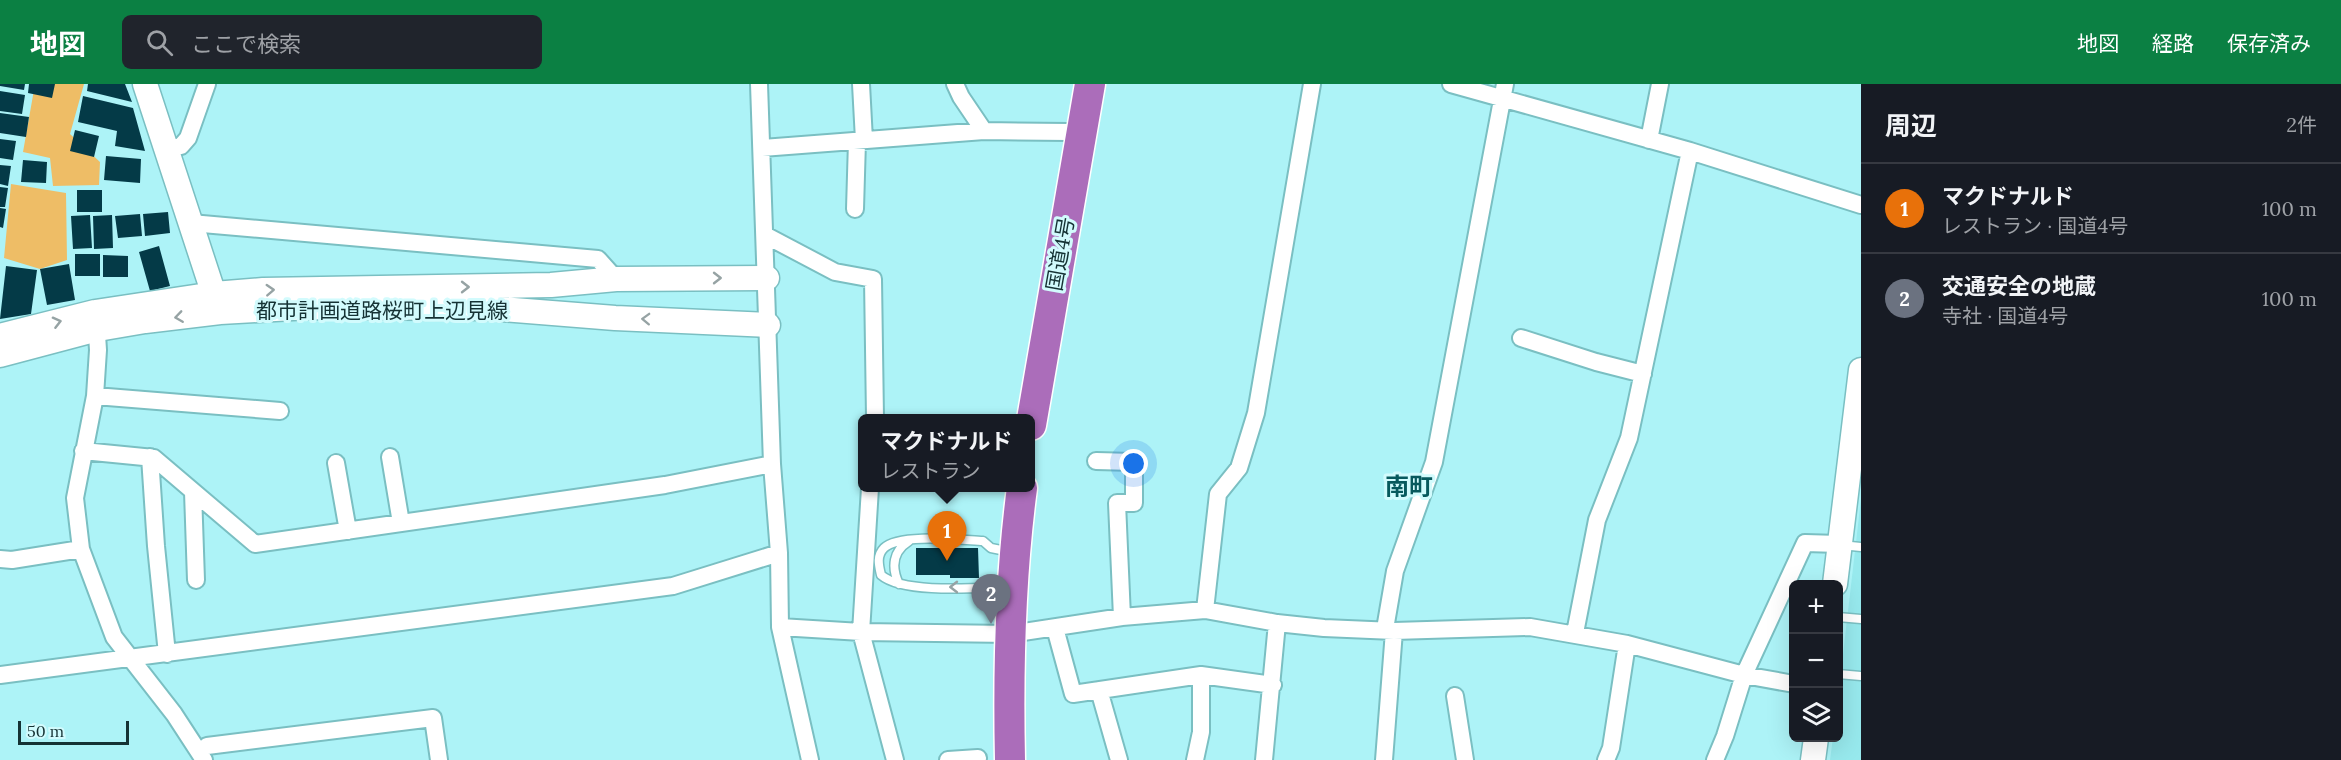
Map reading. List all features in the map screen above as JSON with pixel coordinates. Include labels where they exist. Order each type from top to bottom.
[{"type":"highway","name":"国道4号","points":[[1033,414],[1090,84]]},
{"type":"highway","points":[[1010,760],[1010,634],[1022,492]]},
{"type":"street","points":[[145,84],[217,303]]},
{"type":"street","points":[[167,149],[181,146],[188,138],[207,84]]},
{"type":"street","points":[[759,84],[772,464],[779,553],[780,627],[810,760]]},
{"type":"street","points":[[855,209],[861,84]]},
{"type":"street","points":[[955,84],[984,131]]},
{"type":"street","points":[[1205,610],[1218,494],[1239,468],[1256,413],[1312,84]]},
{"type":"street","points":[[1450,84],[1503,91],[1649,140],[1861,205]]},
{"type":"street","points":[[1649,140],[1660,84]]},
{"type":"street","points":[[1384,760],[1389,630],[1395,571],[1434,462],[1503,91]]},
{"type":"street","points":[[762,148],[984,131],[1082,134]]},
{"type":"street","points":[[1575,633],[1597,520],[1629,438],[1689,152]]},
{"type":"street","points":[[191,223],[598,259],[616,279]]},
{"type":"street","points":[[765,235],[835,272],[873,279],[874,414]]},
{"type":"street","name":"都市計画道路桜町上辺見線","points":[[0,336],[310,288],[551,285],[616,279],[767,278]]},
{"type":"street","name":"都市計画道路桜町上辺見線","points":[[217,303],[310,307],[490,308],[615,318],[768,325]]},
{"type":"street","points":[[97,321],[95,396],[75,498],[81,549],[114,637],[129,657],[206,753],[433,718],[439,760]]},
{"type":"street","name":"都市計画道路桜町上辺見線","points":[[0,355],[97,321]]},
{"type":"street","points":[[1521,338],[1643,374]]},
{"type":"street","points":[[1836,580],[1850,546],[1861,370]]},
{"type":"street","points":[[95,396],[280,411]]},
{"type":"street","points":[[83,451],[154,458],[255,544],[665,485],[772,464]]},
{"type":"street","points":[[150,458],[167,654]]},
{"type":"street","points":[[390,458],[401,523]]},
{"type":"street","points":[[1096,461],[1134,462],[1134,503],[1117,503],[1122,617]]},
{"type":"street","points":[[336,463],[348,531]]},
{"type":"street","points":[[194,492],[196,580]]},
{"type":"street","points":[[870,492],[861,632],[895,760]]},
{"type":"street","points":[[1715,760],[1744,675],[1805,543],[1850,546]]},
{"type":"street","points":[[0,559],[12,560],[81,549]]},
{"type":"street","points":[[0,675],[673,586],[779,553]]},
{"type":"street","points":[[780,627],[861,632],[1010,634],[1122,617],[1205,610],[1277,623],[1324,628],[1389,630],[1530,627],[1575,633],[1627,644],[1744,675],[1789,683]]},
{"type":"street","points":[[1264,760],[1273,685],[1277,623]]},
{"type":"street","points":[[1056,628],[1073,694],[1201,675],[1273,685]]},
{"type":"street","points":[[1606,760],[1611,748],[1627,644]]},
{"type":"street","points":[[1195,760],[1201,732],[1201,675]]},
{"type":"street","points":[[1099,690],[1119,760]]},
{"type":"street","points":[[1455,696],[1466,760]]},
{"type":"street","points":[[1813,760],[1815,742]]},
{"type":"street","points":[[948,760],[978,758]]},
{"type":"lane","points":[[899,584],[894,568],[896,555],[901,546],[911,540]]},
{"type":"lane","points":[[1013,587],[915,587],[888,582],[881,575],[878,560],[882,549],[890,544],[911,540],[983,541],[991,548],[1015,553]]},
{"type":"lane","points":[[1843,617],[1861,619]]},
{"type":"lane","points":[[1843,674],[1861,676]]},
{"type":"shaded area","points":[[35,84],[84,84],[70,134],[100,162],[99,185],[53,186],[50,158],[23,152]]},
{"type":"shaded area","points":[[11,184],[66,193],[67,260],[40,269],[4,258]]},
{"type":"shaded area","points":[[1861,499],[1861,760],[1830,760],[1832,742],[1843,742],[1843,654]]},
{"type":"building","points":[[0,84],[25,84],[24,90],[0,86]]},
{"type":"building","points":[[29,84],[55,84],[52,98],[28,93]]},
{"type":"building","points":[[88,84],[125,84],[132,102],[87,91]]},
{"type":"building","points":[[0,91],[25,95],[22,114],[0,111]]},
{"type":"building","points":[[83,96],[133,108],[145,151],[115,146],[117,131],[78,122]]},
{"type":"building","points":[[0,113],[29,117],[26,137],[0,133]]},
{"type":"building","points":[[75,130],[99,136],[94,157],[70,151]]},
{"type":"building","points":[[0,139],[16,141],[13,160],[0,158]]},
{"type":"building","points":[[106,156],[141,159],[140,183],[104,180]]},
{"type":"building","points":[[23,160],[47,162],[46,183],[21,182]]},
{"type":"building","points":[[0,165],[11,166],[8,186],[0,184]]},
{"type":"building","points":[[0,187],[8,188],[5,207],[0,207]]},
{"type":"building","points":[[77,190],[102,190],[102,212],[77,212]]},
{"type":"building","points":[[0,208],[6,209],[3,228],[0,227]]},
{"type":"building","points":[[168,212],[170,233],[145,236],[143,214]]},
{"type":"building","points":[[140,214],[142,236],[118,238],[115,216]]},
{"type":"building","points":[[90,215],[92,248],[73,249],[71,216]]},
{"type":"building","points":[[112,215],[113,248],[94,249],[93,216]]},
{"type":"building","points":[[159,246],[170,286],[150,291],[139,252]]},
{"type":"building","points":[[75,254],[100,254],[100,276],[75,276]]},
{"type":"building","points":[[103,255],[128,256],[128,277],[103,277]]},
{"type":"building","points":[[69,264],[75,300],[47,305],[40,269]]},
{"type":"building","points":[[6,266],[37,270],[31,314],[0,319]]},
{"type":"building","points":[[916,548],[978,548],[979,578],[916,575]]},
{"type":"place","name":"マクドナルド","points":[[947,561]]},
{"type":"place","name":"交通安全の地蔵","points":[[991,624]]},
{"type":"district","name":"南町","points":[[1409,486]]}]
